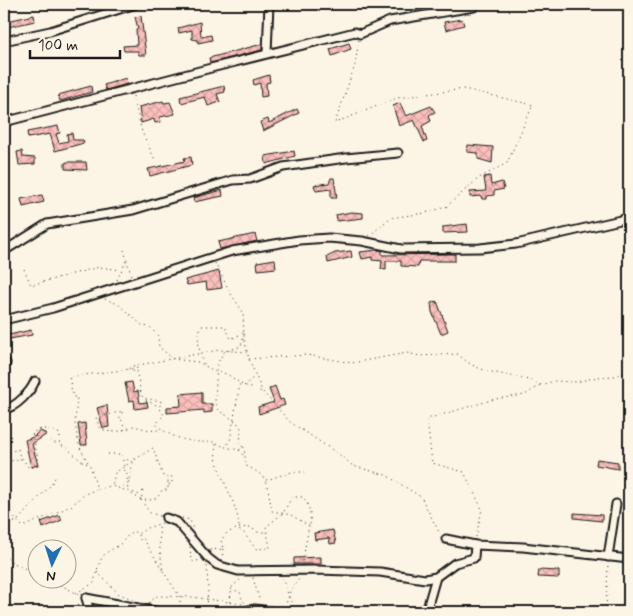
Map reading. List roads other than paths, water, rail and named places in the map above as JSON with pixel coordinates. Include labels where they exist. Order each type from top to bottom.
[{"type":"street","points":[[4,41],[50,31],[136,4]]},
{"type":"street","points":[[267,54],[269,4]]},
{"type":"street","points":[[4,122],[355,32],[360,34],[390,21],[474,7]]},
{"type":"street","points":[[4,251],[47,224],[133,210],[233,180],[250,179],[283,167],[398,153]]},
{"type":"street","points":[[4,320],[100,294],[232,251],[299,240],[330,238],[362,241],[402,249],[480,248],[516,244],[629,218]]},
{"type":"street","points":[[4,408],[13,406],[36,381]]},
{"type":"street","points":[[608,557],[616,504]]},
{"type":"street","points":[[168,518],[177,522],[206,555],[222,566],[238,571],[380,572],[412,579],[436,577],[455,563],[474,558],[475,545]]},
{"type":"street","points":[[446,539],[475,545],[523,547],[629,559]]},
{"type":"street","points":[[426,612],[436,577]]},
{"type":"street","points":[[90,612],[86,598],[160,612]]},
{"type":"street","points":[[238,612],[257,610],[277,612]]}]
